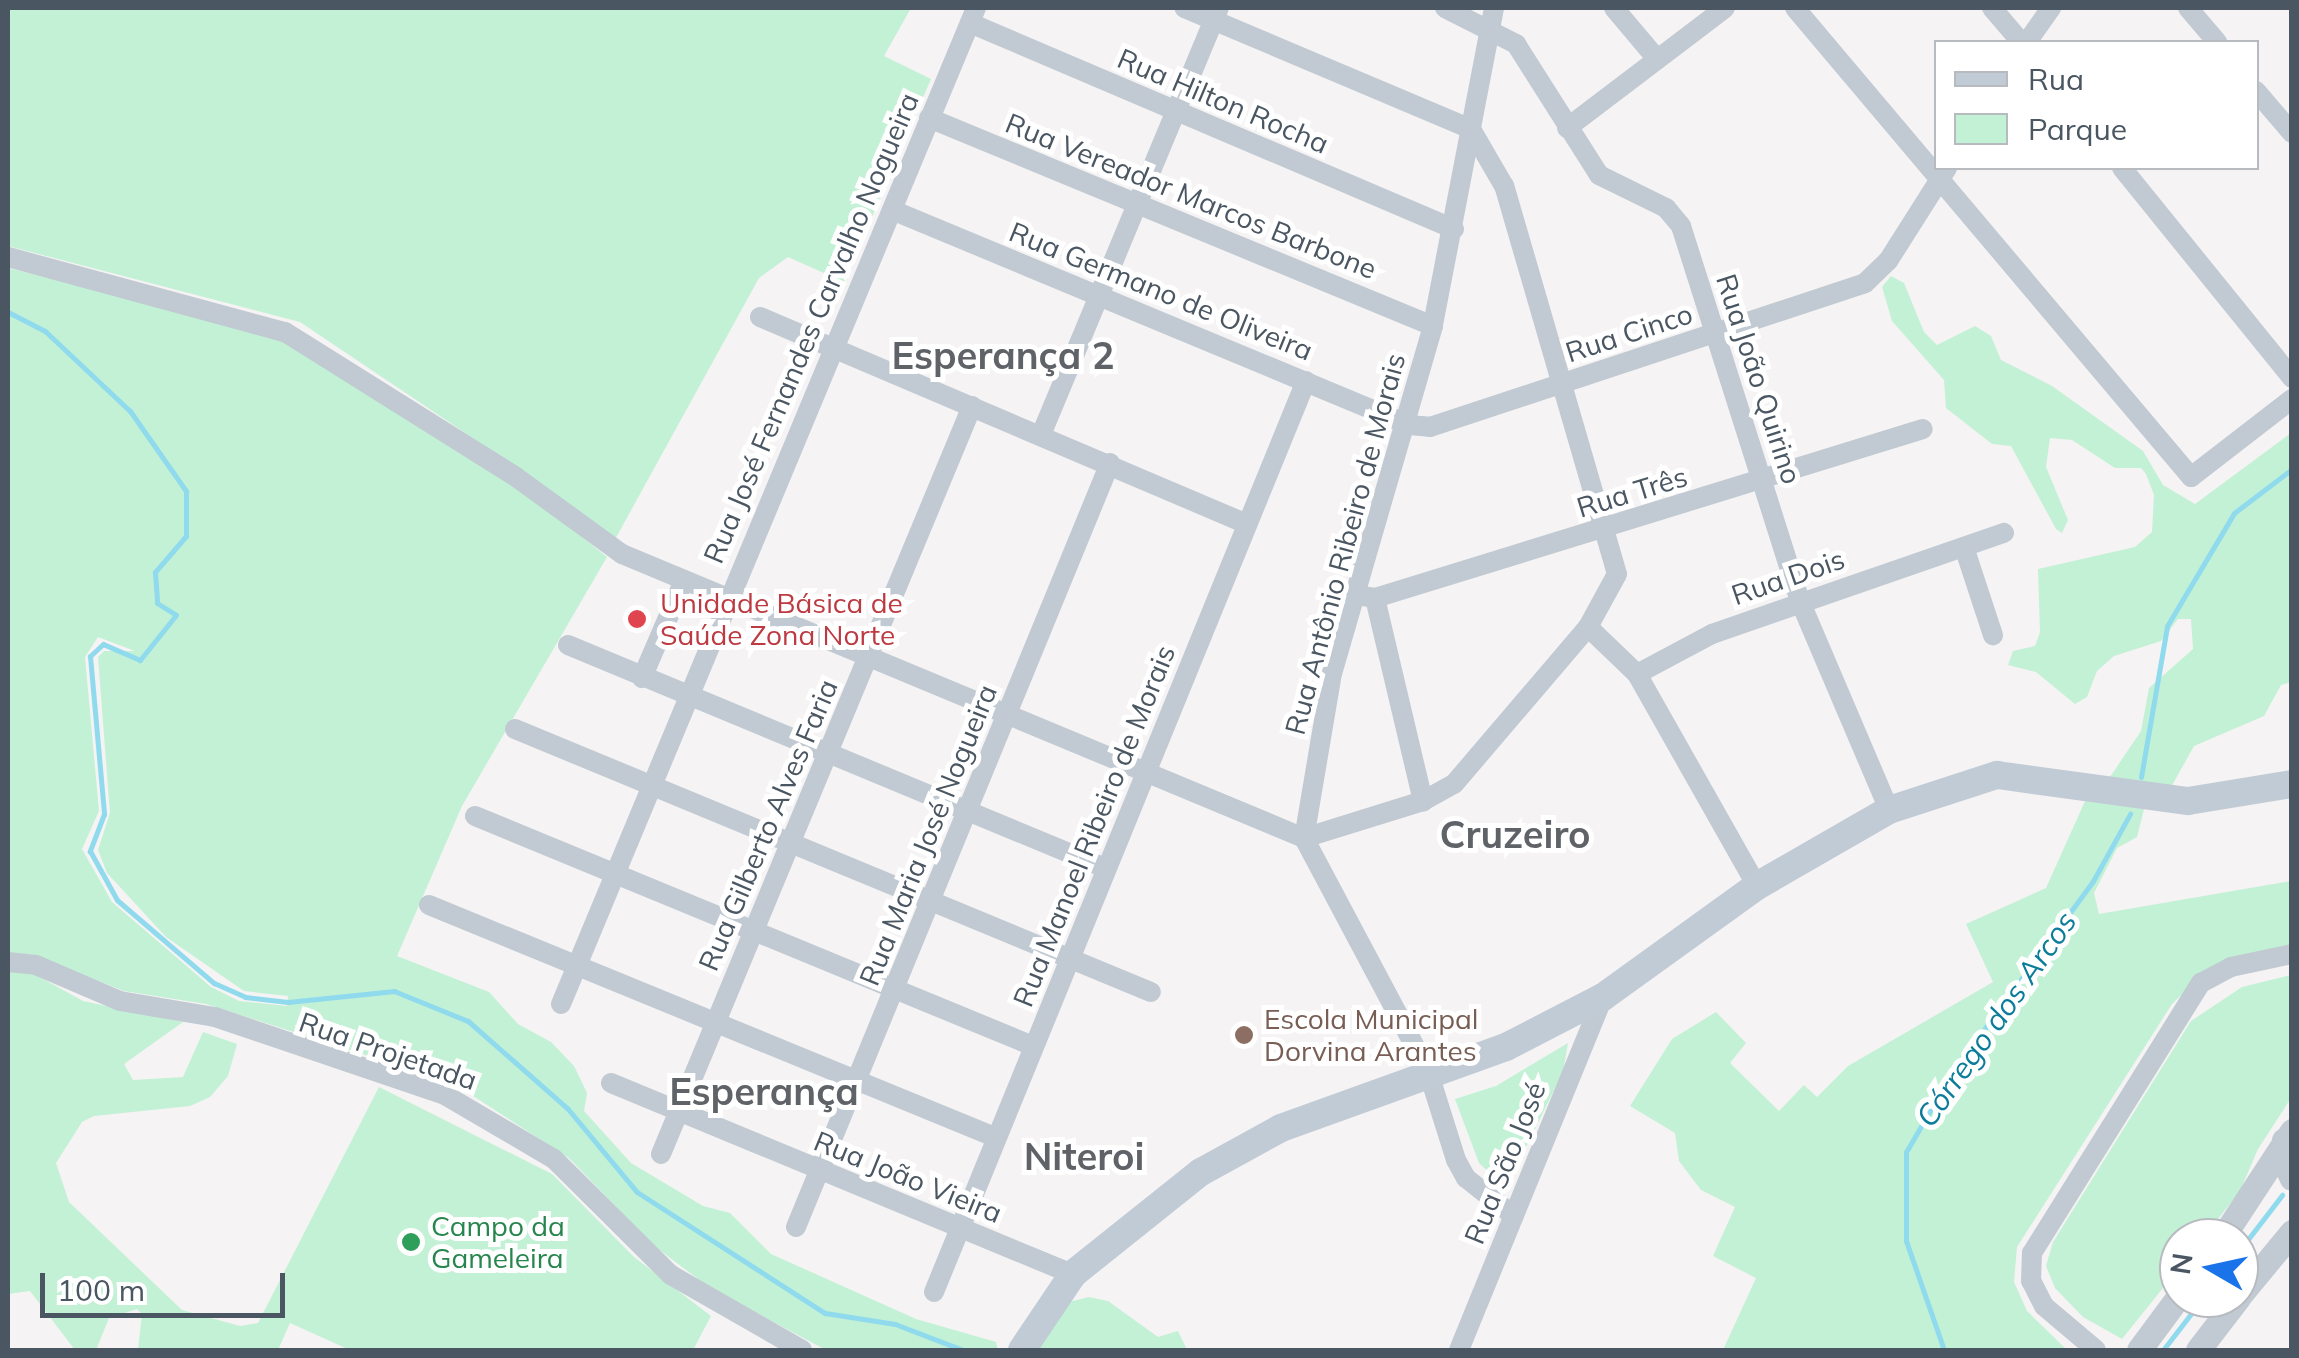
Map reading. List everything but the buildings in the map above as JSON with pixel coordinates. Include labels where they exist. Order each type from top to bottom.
[{"type":"main road","points":[[1025,1344],[1073,1274],[1159,1201],[1244,1145],[1428,1071],[1506,1047],[1603,997],[1757,886],[1888,810],[1997,775],[2163,798],[2211,799],[2292,784]]},
{"type":"street","points":[[8,257],[254,321],[309,343],[516,477],[600,542],[684,583],[1005,718],[1304,838],[1423,801],[1467,773],[1588,627],[1611,594],[1616,574],[1504,186],[1471,129],[1217,14],[1184,8]]},
{"type":"street","points":[[1444,8],[1494,18]]},
{"type":"street","points":[[1614,8],[1657,59]]},
{"type":"street","points":[[1567,128],[1725,8]]},
{"type":"street","points":[[1795,8],[1934,161]]},
{"type":"street","points":[[1992,8],[2022,40]]},
{"type":"street","points":[[2026,40],[2051,8]]},
{"type":"street","points":[[2188,8],[2215,40]]},
{"type":"street","points":[[1041,435],[1217,14]]},
{"type":"street","name":"Rua Hilton Rocha","points":[[973,15],[1176,110],[1454,229]]},
{"type":"street","name":"Rua José Fernandes Carvalho Nogueira","points":[[561,1004],[726,600],[973,15]]},
{"type":"street","name":"Rua João Quirino","points":[[1494,18],[1522,52],[1600,175],[1675,216],[1800,600],[1888,810]]},
{"type":"street","name":"Rua Antônio Ribeiro de Morais","points":[[1304,838],[1320,729],[1365,596],[1433,326],[1494,18]]},
{"type":"street","points":[[2259,94],[2292,133]]},
{"type":"street","name":"Rua Vereador Marcos Barbone","points":[[929,118],[1433,326]]},
{"type":"street","points":[[2124,170],[2292,378]]},
{"type":"street","points":[[1944,172],[2191,478],[2292,399]]},
{"type":"street","name":"Rua Cinco","points":[[1409,424],[1430,427],[1864,283],[1888,261],[1944,172]]},
{"type":"street","name":"Rua Germano de Oliveira","points":[[892,210],[1409,424]]},
{"type":"street","points":[[760,317],[1247,524]]},
{"type":"street","name":"Rua Manoel Ribeiro de Morais","points":[[934,1292],[1306,380]]},
{"type":"street","name":"Rua Gilberto Alves Faria","points":[[660,1154],[972,406]]},
{"type":"street","name":"Rua Três","points":[[1365,596],[1603,530],[1923,428]]},
{"type":"street","name":"Rua Maria José Nogueira","points":[[796,1227],[1110,464]]},
{"type":"street","name":"Rua Dois","points":[[1638,674],[1712,634],[1800,600],[2004,533]]},
{"type":"street","points":[[1964,546],[1993,635]]},
{"type":"street","points":[[642,678],[684,583]]},
{"type":"street","points":[[1365,596],[1423,801]]},
{"type":"street","points":[[1588,627],[1638,674],[1757,886]]},
{"type":"street","points":[[568,645],[688,698],[1106,868]]},
{"type":"street","points":[[515,730],[1151,992]]},
{"type":"street","points":[[475,816],[1033,1046]]},
{"type":"street","points":[[1304,838],[1428,1071],[1461,1169],[1514,1216]]},
{"type":"street","points":[[429,905],[995,1137]]},
{"type":"street","points":[[2096,1350],[2044,1306],[2031,1281],[2032,1253],[2201,984],[2231,967],[2292,954]]},
{"type":"street","name":"Rua Projetada","points":[[8,962],[36,964],[120,1001],[215,1017],[445,1095],[554,1159],[671,1275],[802,1350]]},
{"type":"street","name":"Rua São José","points":[[1459,1350],[1603,997]]},
{"type":"street","name":"Rua João Vieira","points":[[611,1083],[1073,1274]]},
{"type":"street","points":[[2288,1135],[2282,1157],[2292,1178]]},
{"type":"street","points":[[2235,1218],[2288,1135]]},
{"type":"street","points":[[2259,1272],[2292,1232]]},
{"type":"street","points":[[2139,1350],[2163,1318]]},
{"type":"street","points":[[2198,1350],[2222,1318]]},
{"type":"green space","points":[[8,8],[911,8],[884,56],[931,79],[844,282],[788,257],[759,278],[613,543],[519,469],[300,322],[8,246]]},
{"type":"green space","points":[[8,268],[284,337],[516,484],[607,557],[462,806],[397,956],[489,992],[518,1024],[551,1042],[574,1066],[587,1093],[584,1111],[631,1163],[703,1206],[730,1213],[771,1254],[916,1319],[996,1342],[998,1350],[826,1350],[710,1288],[653,1245],[569,1158],[453,1083],[206,1004],[124,991],[29,954],[8,957]],"holes":[[[98,637],[135,651],[104,651],[98,657],[110,813],[98,850],[107,873],[166,937],[244,991],[288,996],[287,1006],[239,1001],[211,987],[112,902],[82,849],[99,811],[85,657]]]},
{"type":"green space","points":[[1891,276],[1904,283],[1924,332],[1937,345],[1975,326],[1991,336],[2001,360],[2052,386],[2143,451],[2163,485],[2195,504],[2291,433],[2291,682],[2281,685],[2264,716],[2194,746],[2170,789],[2110,777],[2141,731],[2149,688],[2193,649],[2191,619],[2178,619],[2161,641],[2114,656],[2097,671],[2087,697],[2075,704],[2036,672],[2008,665],[2013,651],[2035,646],[2040,632],[2038,569],[2135,547],[2152,532],[2154,495],[2146,474],[2141,468],[2115,468],[2072,440],[2050,438],[2046,467],[2068,520],[2062,533],[2056,529],[2011,446],[1992,444],[1946,408],[1944,380],[1892,321],[1882,287]]},
{"type":"green space","points":[[2086,799],[2144,809],[2137,837],[2117,848],[2094,893],[2099,914],[2291,881],[2291,944],[2199,978],[2172,1004],[2017,1247],[2014,1282],[2027,1311],[2067,1350],[1723,1350],[1756,1278],[1713,1256],[1735,1207],[1701,1190],[1679,1161],[1675,1133],[1630,1106],[1672,1039],[1716,1012],[1746,1043],[1730,1063],[1779,1111],[1804,1085],[1817,1097],[1848,1066],[1993,982],[1966,924],[2046,888]]},
{"type":"green space","points":[[8,967],[23,968],[83,1001],[183,1022],[124,1064],[133,1080],[183,1077],[203,1032],[237,1044],[228,1076],[210,1097],[190,1106],[94,1116],[82,1122],[56,1163],[69,1202],[182,1310],[240,1326],[258,1323],[379,1087],[552,1174],[634,1257],[711,1316],[693,1350],[350,1350],[290,1323],[278,1350],[138,1350],[142,1314],[137,1309],[109,1318],[96,1350],[75,1350],[30,1291],[8,1294]]},
{"type":"green space","points":[[2291,975],[2291,1098],[2258,1149],[2240,1191],[2219,1218],[2159,1218],[2159,1293],[2122,1339],[2083,1317],[2055,1288],[2046,1266],[2053,1242],[2191,1021],[2242,987]]},
{"type":"green space","points":[[1568,1043],[1563,1072],[1506,1188],[1479,1163],[1455,1099],[1496,1086]]},
{"type":"green space","points":[[1089,1297],[1108,1301],[1158,1337],[1178,1331],[1187,1350],[1030,1350],[1065,1303]]},
{"type":"waterway","name":"Córrego dos Arcos","points":[[8,312],[45,331],[130,411],[186,491],[186,536],[155,572],[157,603],[176,615],[140,660],[103,644],[90,656],[104,814],[90,851],[117,900],[214,983],[245,997],[288,1002],[394,991],[468,1021],[568,1109],[637,1192],[825,1313],[895,1324],[963,1350]]},
{"type":"waterway","name":"Córrego dos Arcos","points":[[2141,777],[2167,626],[2234,513],[2292,469]]},
{"type":"waterway","name":"Córrego dos Arcos","points":[[1944,1350],[1906,1241],[1906,1152],[1952,1073],[2093,881],[2130,814]]},
{"type":"waterway","points":[[2259,1225],[2282,1195]]},
{"type":"waterway","points":[[2163,1350],[2188,1318]]},
{"type":"place","name":"Unidade Básica de Saúde Zona Norte","points":[[637,619]]},
{"type":"place","name":"Escola Municipal Dorvina Arantes","points":[[1244,1035]]},
{"type":"place","name":"Campo da Gameleira","points":[[411,1242]]},
{"type":"district","name":"Esperança 2","points":[[1003,356]]},
{"type":"district","name":"Cruzeiro","points":[[1515,835]]},
{"type":"district","name":"Esperança","points":[[764,1092]]},
{"type":"district","name":"Niteroi","points":[[1084,1157]]}]
